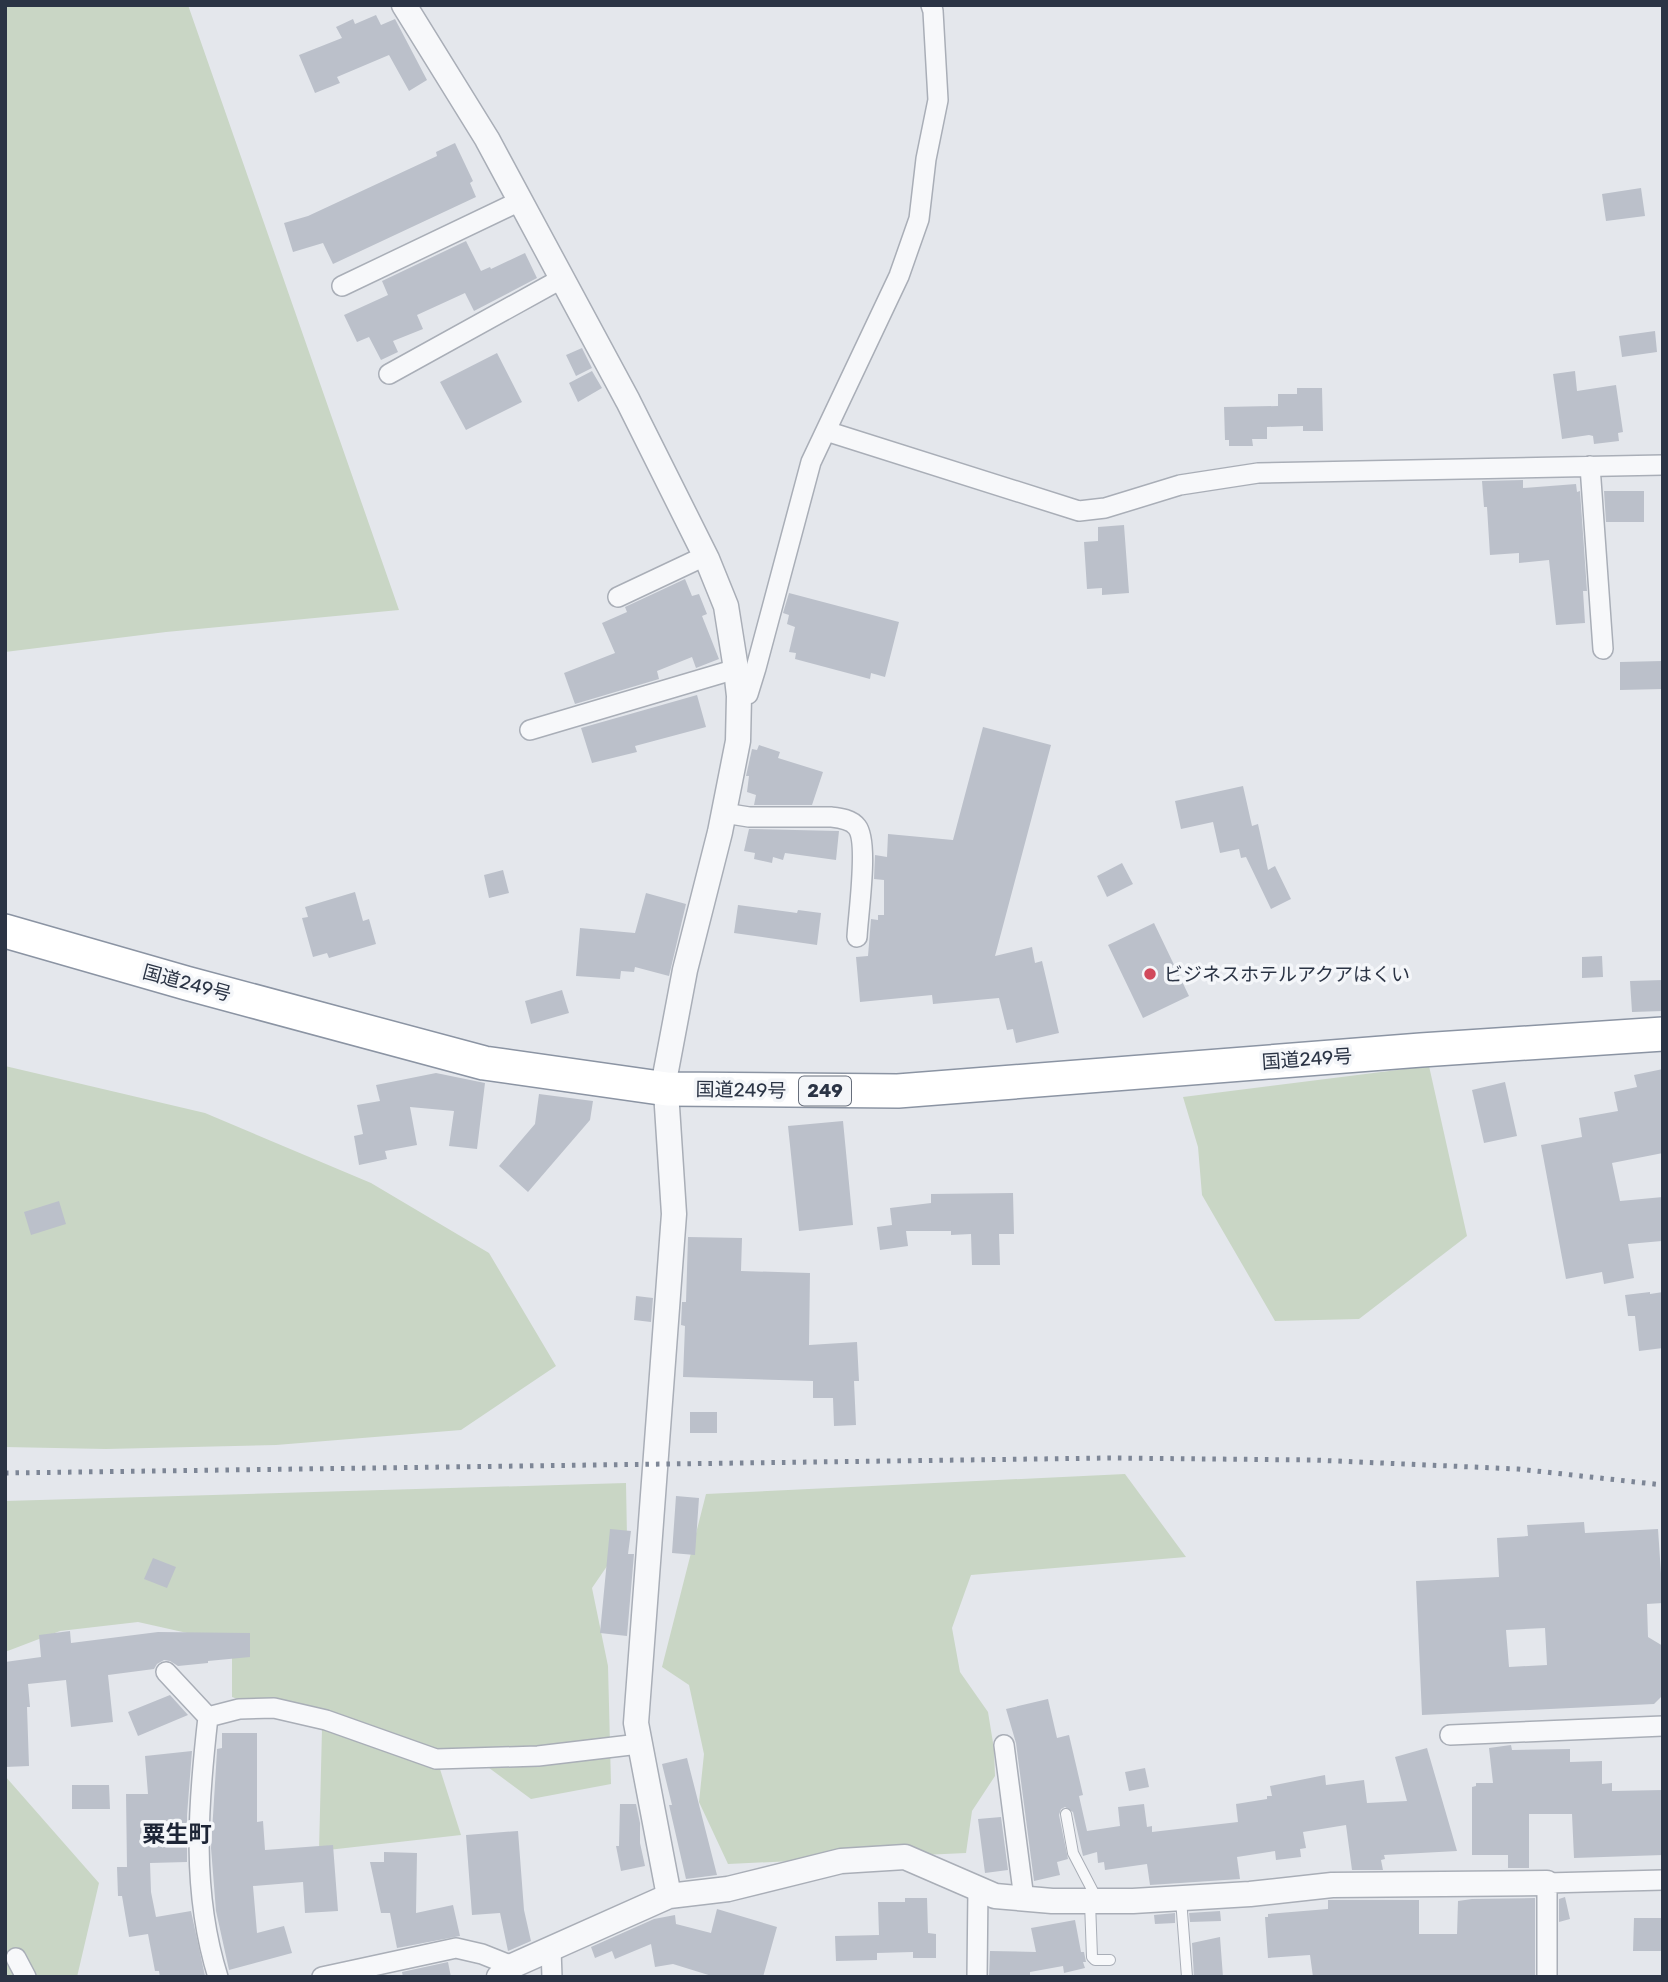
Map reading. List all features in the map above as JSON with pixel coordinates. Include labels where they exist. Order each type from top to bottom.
[{"type":"highway","name":"国道249号","points":[[5,931],[484,1063],[667,1089],[898,1091],[1663,1034]]},
{"type":"street","points":[[404,5],[487,139],[628,401],[705,556],[726,606],[736,669],[739,695],[738,741],[724,813],[685,970],[665,1076],[674,1214],[636,1723],[669,1896]]},
{"type":"street","points":[[739,695],[748,694],[811,463],[900,276],[919,219],[926,159],[939,100],[934,7]]},
{"type":"street","points":[[342,286],[520,201]]},
{"type":"street","points":[[390,374],[561,279]]},
{"type":"street","points":[[825,431],[1079,511],[1105,508],[1180,485],[1258,472],[1663,465]]},
{"type":"street","points":[[1590,466],[1603,649]]},
{"type":"street","points":[[618,597],[705,556]]},
{"type":"street","points":[[530,730],[736,669]]},
{"type":"street","points":[[724,813],[749,817],[831,817],[856,825],[864,845],[857,937]]},
{"type":"street","points":[[166,1672],[208,1717],[200,1792],[199,1881],[208,1945],[218,1977]]},
{"type":"street","points":[[208,1717],[239,1709],[274,1708],[326,1720],[436,1759],[538,1756],[639,1744]]},
{"type":"street","points":[[1450,1735],[1663,1727]]},
{"type":"street","points":[[1004,1745],[1024,1899]]},
{"type":"street","points":[[322,1977],[384,1971],[456,1948],[482,1954],[506,1971],[669,1896],[727,1889],[841,1861],[905,1857],[995,1896],[1094,1901],[1181,1898],[1332,1885],[1663,1880]]},
{"type":"street","points":[[1547,1883],[1547,1977]]},
{"type":"street","points":[[977,1977],[978,1888]]},
{"type":"street","points":[[551,1949],[552,1977]]},
{"type":"street","points":[[16,1958],[26,1977]]},
{"type":"lane","points":[[1066,1814],[1073,1853],[1081,1872],[1095,1891],[1092,1956],[1094,1960],[1110,1960]]},
{"type":"lane","points":[[1181,1898],[1187,1977]]},
{"type":"green space","points":[[5,5],[188,5],[399,610],[166,632],[5,652]]},
{"type":"green space","points":[[5,1066],[205,1113],[371,1183],[489,1253],[556,1366],[461,1430],[276,1445],[106,1449],[5,1447]]},
{"type":"green space","points":[[1429,1066],[1467,1236],[1359,1319],[1275,1321],[1202,1195],[1198,1147],[1183,1097]]},
{"type":"green space","points":[[1125,1474],[1186,1557],[971,1575],[952,1628],[960,1672],[988,1712],[995,1776],[972,1811],[966,1853],[728,1864],[699,1802],[704,1754],[689,1685],[662,1667],[706,1494]]},
{"type":"green space","points":[[626,1483],[627,1537],[592,1588],[608,1666],[611,1784],[531,1799],[477,1759],[439,1766],[461,1835],[319,1851],[322,1729],[232,1697],[232,1643],[138,1622],[60,1631],[5,1652],[5,1501]]},
{"type":"green space","points":[[5,1776],[99,1883],[77,1977],[5,1977]]},
{"type":"building","points":[[376,15],[381,25],[395,19],[427,80],[409,91],[389,55],[337,77],[340,83],[315,93],[299,55],[342,38],[336,27],[353,19],[355,24]]},
{"type":"building","points":[[455,143],[473,181],[470,183],[476,197],[333,264],[323,243],[293,252],[284,223],[308,216],[437,156],[436,152]]},
{"type":"building","points":[[1641,188],[1645,216],[1606,221],[1602,194]]},
{"type":"building","points":[[466,241],[481,271],[525,253],[537,278],[474,311],[465,293],[417,315],[423,329],[393,341],[398,352],[381,360],[369,337],[357,342],[344,315],[388,295],[382,281]]},
{"type":"building","points":[[1655,331],[1657,352],[1622,357],[1619,336]]},
{"type":"building","points":[[582,348],[592,368],[576,376],[566,355]]},
{"type":"building","points":[[497,353],[522,402],[466,430],[440,382]]},
{"type":"building","points":[[592,371],[602,388],[578,402],[569,383]]},
{"type":"building","points":[[1575,371],[1577,391],[1616,385],[1623,432],[1618,433],[1619,441],[1594,444],[1593,436],[1589,435],[1562,439],[1553,374]]},
{"type":"building","points":[[1297,388],[1322,388],[1323,431],[1303,431],[1303,426],[1267,427],[1267,439],[1252,439],[1253,446],[1229,446],[1229,440],[1225,440],[1224,407],[1278,406],[1278,394],[1297,394]]},
{"type":"building","points":[[1523,480],[1523,488],[1576,484],[1577,492],[1580,491],[1587,591],[1583,591],[1585,623],[1556,625],[1549,560],[1519,563],[1519,553],[1490,555],[1487,507],[1484,507],[1482,481]]},
{"type":"building","points":[[1604,491],[1644,491],[1644,522],[1606,522]]},
{"type":"building","points":[[1124,525],[1129,593],[1102,595],[1102,588],[1087,589],[1084,542],[1098,541],[1098,527]]},
{"type":"building","points":[[685,579],[692,596],[699,594],[707,614],[702,616],[719,659],[696,668],[692,657],[657,671],[659,679],[575,704],[564,673],[615,653],[602,623],[627,612],[625,607]]},
{"type":"building","points":[[789,593],[899,622],[885,677],[871,673],[870,679],[795,659],[796,653],[789,652],[795,627],[787,624],[789,615],[783,613]]},
{"type":"building","points":[[1662,661],[1663,689],[1620,690],[1620,662]]},
{"type":"building","points":[[697,695],[706,727],[635,746],[637,752],[592,763],[581,728]]},
{"type":"building","points":[[983,727],[1051,745],[995,956],[1032,947],[1035,963],[1042,961],[1059,1033],[1016,1043],[1013,1029],[1007,1030],[999,998],[933,1004],[932,995],[860,1002],[856,957],[868,956],[871,919],[878,920],[878,915],[884,915],[884,880],[874,879],[875,855],[887,857],[888,834],[953,840]]},
{"type":"building","points":[[759,745],[780,752],[778,758],[823,772],[812,805],[754,805],[756,795],[747,792],[749,776],[746,776],[752,749],[757,750]]},
{"type":"building","points":[[1243,786],[1252,826],[1258,824],[1268,870],[1275,866],[1291,899],[1271,909],[1246,857],[1241,858],[1239,849],[1220,853],[1213,822],[1181,829],[1175,801]]},
{"type":"building","points":[[749,829],[839,831],[836,860],[785,853],[783,860],[773,857],[772,863],[754,859],[755,853],[744,851]]},
{"type":"building","points":[[1122,863],[1133,884],[1107,897],[1097,876]]},
{"type":"building","points":[[503,870],[509,893],[489,898],[484,875]]},
{"type":"building","points":[[355,892],[363,921],[369,919],[376,944],[329,958],[327,953],[313,957],[302,918],[308,917],[305,907]]},
{"type":"building","points":[[646,893],[686,904],[669,976],[635,967],[634,972],[621,971],[620,979],[576,976],[580,928],[635,933]]},
{"type":"building","points":[[738,905],[797,913],[798,910],[821,913],[817,945],[734,933]]},
{"type":"building","name":"ビジネスホテルアクアはくい","points":[[1154,923],[1189,996],[1143,1018],[1108,945]]},
{"type":"building","points":[[1602,956],[1603,977],[1582,978],[1582,957]]},
{"type":"building","points":[[1663,980],[1663,1011],[1632,1012],[1630,981]]},
{"type":"building","points":[[562,990],[569,1013],[531,1024],[525,1001]]},
{"type":"building","points":[[1663,1069],[1663,1153],[1612,1163],[1620,1201],[1663,1197],[1662,1241],[1628,1244],[1634,1278],[1604,1284],[1602,1272],[1566,1279],[1541,1145],[1582,1137],[1579,1118],[1618,1111],[1614,1092],[1637,1087],[1634,1075]]},
{"type":"building","points":[[436,1073],[485,1083],[477,1149],[449,1146],[454,1111],[410,1107],[417,1145],[385,1151],[387,1159],[359,1165],[354,1136],[363,1134],[357,1105],[380,1101],[376,1085]]},
{"type":"building","points":[[1505,1082],[1517,1136],[1484,1143],[1472,1090]]},
{"type":"building","points":[[539,1094],[593,1101],[590,1120],[528,1192],[499,1166],[535,1124]]},
{"type":"building","points":[[843,1121],[853,1225],[799,1231],[788,1126]]},
{"type":"building","points":[[1013,1193],[1014,1234],[999,1234],[1000,1265],[972,1265],[971,1234],[951,1235],[951,1231],[906,1231],[908,1246],[880,1250],[877,1227],[892,1225],[890,1208],[931,1203],[931,1194]]},
{"type":"building","points":[[59,1201],[66,1224],[31,1235],[24,1212]]},
{"type":"building","points":[[688,1237],[742,1238],[741,1271],[810,1273],[809,1345],[857,1342],[859,1381],[854,1381],[856,1425],[834,1426],[833,1398],[813,1398],[813,1381],[683,1377],[685,1326],[681,1325],[682,1302],[686,1302]]},
{"type":"building","points":[[1663,1292],[1663,1348],[1639,1351],[1635,1316],[1628,1316],[1625,1295]]},
{"type":"building","points":[[636,1296],[653,1298],[651,1322],[634,1320]]},
{"type":"building","points":[[690,1412],[717,1412],[717,1433],[690,1433]]},
{"type":"building","points":[[676,1496],[699,1498],[695,1555],[672,1553]]},
{"type":"building","points":[[1584,1522],[1585,1533],[1658,1529],[1663,1603],[1647,1604],[1648,1637],[1663,1646],[1663,1695],[1654,1704],[1422,1715],[1416,1581],[1499,1577],[1497,1538],[1528,1536],[1527,1525]],"holes":[[[1545,1628],[1547,1665],[1509,1667],[1506,1630]]]},
{"type":"building","points":[[610,1529],[631,1531],[628,1554],[634,1554],[627,1636],[600,1633]]},
{"type":"building","points":[[153,1558],[176,1567],[167,1588],[144,1579]]},
{"type":"building","points":[[70,1631],[71,1643],[158,1632],[250,1633],[250,1657],[178,1666],[164,1660],[154,1669],[108,1675],[113,1722],[71,1727],[66,1680],[28,1684],[29,1766],[5,1767],[5,1662],[41,1657],[39,1635]]},
{"type":"building","points":[[170,1695],[188,1715],[138,1736],[128,1712]]},
{"type":"building","points":[[1048,1699],[1057,1738],[1069,1735],[1083,1795],[1079,1796],[1087,1831],[1120,1826],[1118,1807],[1144,1804],[1147,1827],[1152,1826],[1152,1832],[1238,1822],[1236,1804],[1267,1799],[1267,1796],[1272,1796],[1270,1786],[1325,1775],[1326,1785],[1364,1780],[1367,1803],[1407,1801],[1395,1757],[1427,1748],[1457,1851],[1384,1855],[1385,1859],[1381,1860],[1383,1870],[1352,1870],[1346,1825],[1303,1832],[1306,1848],[1300,1849],[1301,1857],[1276,1860],[1275,1851],[1237,1857],[1240,1879],[1150,1885],[1147,1864],[1105,1870],[1104,1862],[1098,1863],[1097,1852],[1083,1856],[1073,1812],[1065,1807],[1059,1815],[1068,1859],[1057,1862],[1060,1875],[1034,1881],[1016,1743],[1006,1709]]},
{"type":"building","points":[[222,1733],[257,1733],[257,1822],[263,1821],[265,1850],[333,1845],[338,1911],[305,1913],[303,1882],[253,1886],[257,1933],[284,1926],[292,1953],[229,1970],[216,1911],[211,1848],[217,1749],[222,1748]]},
{"type":"building","points":[[1511,1745],[1512,1750],[1570,1749],[1570,1762],[1602,1761],[1602,1784],[1612,1783],[1612,1791],[1663,1790],[1663,1855],[1574,1858],[1572,1814],[1529,1814],[1529,1868],[1508,1868],[1508,1855],[1472,1855],[1472,1787],[1476,1786],[1476,1783],[1493,1783],[1489,1748]]},
{"type":"building","points":[[192,1751],[187,1815],[187,1862],[150,1863],[151,1892],[156,1917],[191,1911],[205,1976],[160,1977],[159,1971],[155,1971],[148,1934],[129,1937],[122,1896],[118,1896],[117,1867],[127,1867],[126,1794],[148,1794],[145,1756]]},
{"type":"building","points":[[687,1758],[717,1875],[686,1879],[662,1764]]},
{"type":"building","points":[[1145,1768],[1149,1787],[1129,1791],[1125,1772]]},
{"type":"building","points":[[72,1785],[109,1785],[110,1809],[72,1809]]},
{"type":"building","points":[[620,1804],[636,1804],[645,1866],[621,1871],[616,1846],[619,1846]]},
{"type":"building","points":[[1001,1817],[1008,1870],[985,1873],[978,1819]]},
{"type":"building","points":[[518,1831],[524,1910],[531,1941],[508,1951],[500,1913],[472,1915],[466,1835]]},
{"type":"building","points":[[384,1852],[417,1853],[416,1913],[453,1905],[460,1936],[397,1948],[390,1913],[381,1913],[370,1862],[384,1862]]},
{"type":"building","points":[[1565,1897],[1570,1919],[1559,1922],[1559,1899]]},
{"type":"building","points":[[905,1898],[927,1898],[928,1933],[936,1934],[936,1958],[913,1958],[913,1952],[877,1953],[877,1960],[836,1961],[835,1936],[879,1935],[878,1902],[905,1902]]},
{"type":"building","points":[[1535,1898],[1535,1977],[1313,1977],[1310,1955],[1268,1958],[1265,1917],[1268,1917],[1268,1914],[1328,1909],[1328,1900],[1419,1900],[1419,1934],[1457,1934],[1458,1901]]},
{"type":"building","points":[[717,1909],[777,1927],[763,1977],[715,1977],[673,1964],[655,1967],[651,1944],[615,1959],[612,1951],[595,1958],[591,1947],[654,1919],[675,1915],[676,1924],[711,1933]]},
{"type":"building","points":[[1220,1911],[1221,1921],[1190,1922],[1189,1913]]},
{"type":"building","points":[[1175,1913],[1175,1923],[1155,1924],[1154,1915]]},
{"type":"building","points":[[1634,1918],[1663,1918],[1663,1951],[1633,1951]]},
{"type":"building","points":[[1075,1920],[1081,1952],[1084,1952],[1085,1968],[1064,1973],[1063,1966],[1030,1972],[1030,1977],[989,1977],[990,1951],[1036,1952],[1031,1928]]},
{"type":"building","points":[[1220,1937],[1223,1977],[1194,1977],[1192,1943]]},
{"type":"building","points":[[448,1962],[451,1977],[403,1977],[402,1972]]},
{"type":"railway","points":[[5,1473],[1109,1458],[1313,1460],[1518,1469],[1663,1485]]},
{"type":"place","name":"ビジネスホテルアクアはくい","points":[[1150,974]]},
{"type":"district","name":"粟生町","points":[[177,1834]]}]
